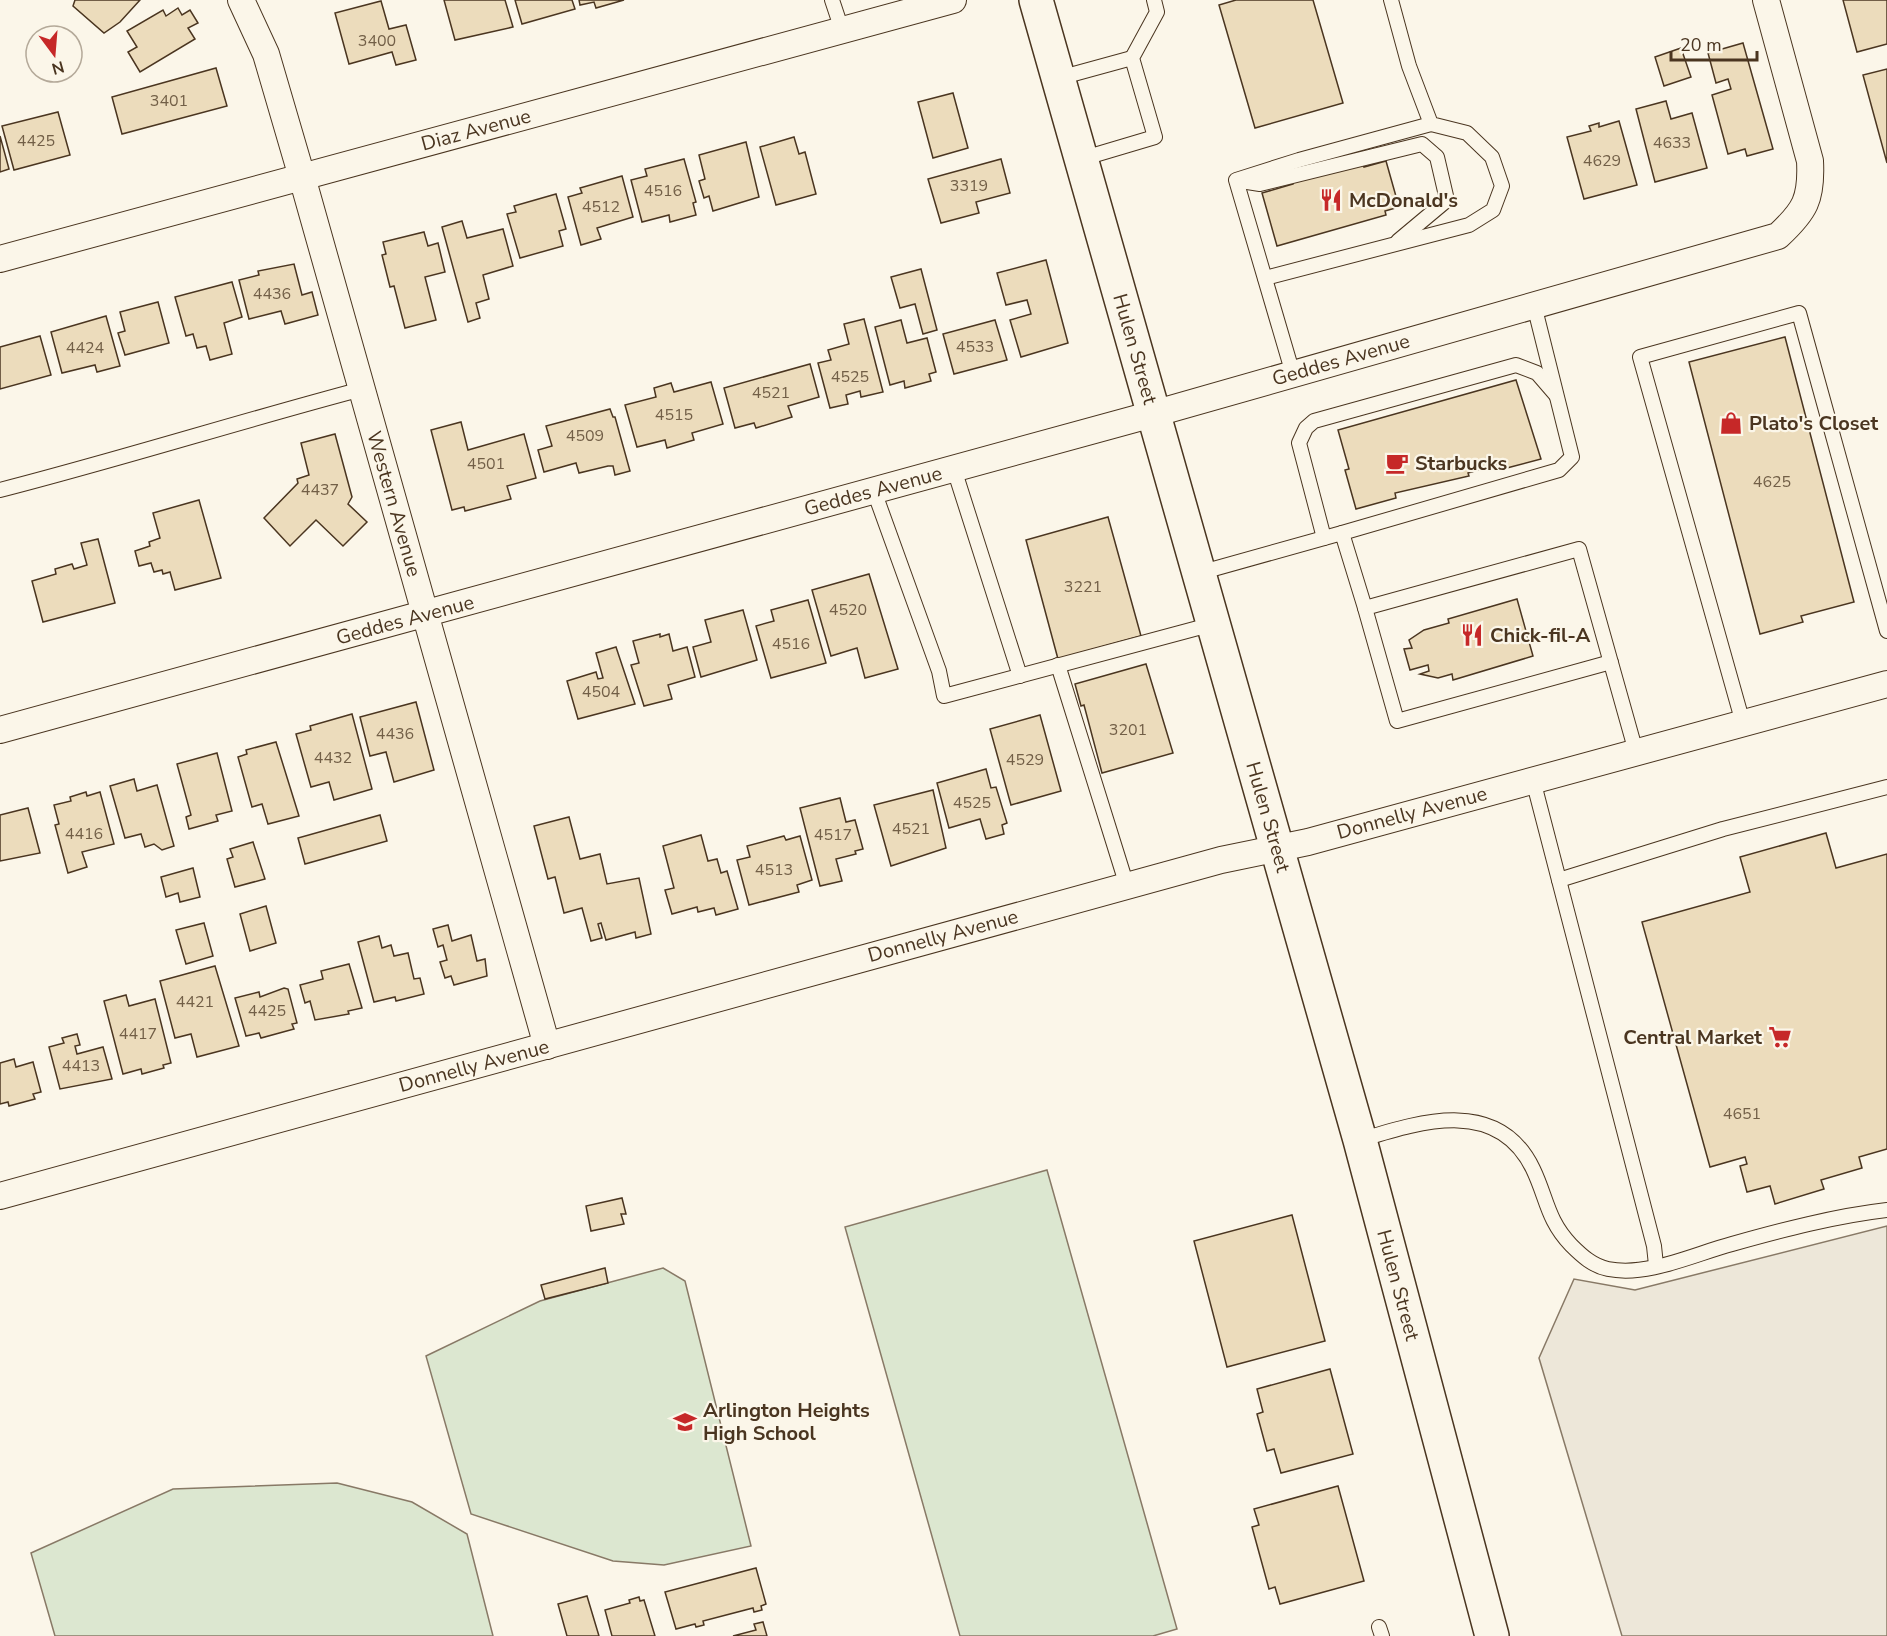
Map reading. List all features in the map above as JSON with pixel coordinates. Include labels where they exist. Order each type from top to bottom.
[{"type":"main road","name":"Hulen Street","points":[[1036,0],[1359,1140],[1492,1636]]},
{"type":"street","name":"Western Avenue","points":[[241,0],[266,54],[302,177],[547,1046]]},
{"type":"street","name":"Diaz Avenue","points":[[0,259],[953,0]]},
{"type":"street","name":"Geddes Avenue","points":[[0,730],[1154,414],[1778,236],[1797,219],[1804,209],[1811,185],[1810,161],[1766,0]]},
{"type":"street","name":"Donnelly Avenue","points":[[0,1196],[1221,860],[1277,849],[1887,684]]},
{"type":"lane","points":[[832,0],[842,30]]},
{"type":"lane","points":[[1081,159],[1155,137],[1132,58],[1157,12],[1154,0]]},
{"type":"lane","points":[[1390,0],[1409,66],[1431,124]]},
{"type":"lane","points":[[1058,78],[1132,58]]},
{"type":"lane","points":[[1236,180],[1299,160],[1431,124],[1467,133],[1492,157],[1502,186],[1493,210],[1469,225],[1265,278]]},
{"type":"lane","points":[[1236,180],[1260,184],[1422,144],[1437,157],[1447,201],[1394,244]]},
{"type":"lane","points":[[1236,180],[1293,374]]},
{"type":"lane","points":[[1199,573],[1559,470],[1572,457],[1534,305]]},
{"type":"lane","points":[[1743,723],[1640,357],[1799,313],[1887,631]]},
{"type":"lane","points":[[1324,538],[1299,443],[1306,429],[1314,421],[1516,365],[1537,374],[1558,397]]},
{"type":"lane","points":[[0,489],[101,464],[248,419],[362,389]]},
{"type":"lane","points":[[954,469],[1020,676]]},
{"type":"lane","points":[[874,491],[939,671],[944,696],[1214,624]]},
{"type":"lane","points":[[1342,533],[1397,721],[1611,662]]},
{"type":"lane","points":[[1365,608],[1579,549],[1636,752]]},
{"type":"lane","points":[[1058,665],[1127,886]]},
{"type":"lane","points":[[1533,780],[1654,1246],[1656,1265]]},
{"type":"lane","points":[[1559,880],[1723,829],[1887,788]]},
{"type":"lane","points":[[1359,1140],[1429,1121],[1481,1123],[1502,1134],[1527,1158],[1553,1222],[1586,1259],[1595,1265],[1619,1270],[1656,1265],[1805,1226],[1887,1210]]},
{"type":"green space","points":[[1047,1170],[1177,1629],[1153,1636],[960,1636],[845,1227]]},
{"type":"green space","points":[[663,1268],[685,1281],[751,1546],[664,1565],[613,1561],[471,1514],[426,1356],[540,1301]]},
{"type":"green space","points":[[337,1483],[412,1502],[467,1534],[493,1636],[55,1636],[31,1553],[173,1489]]},
{"type":"shaded area","points":[[1887,1226],[1887,1636],[1622,1636],[1539,1358],[1574,1279],[1635,1290]]},
{"type":"building","points":[[75,0],[140,0],[120,22],[104,33],[73,6]]},
{"type":"building","points":[[444,0],[505,0],[513,27],[455,40]]},
{"type":"building","points":[[515,0],[572,0],[575,9],[522,24]]},
{"type":"building","points":[[579,0],[624,0],[596,8],[594,2],[580,5]]},
{"type":"building","points":[[1236,0],[1313,0],[1343,103],[1255,128],[1219,5]]},
{"type":"building","points":[[1843,0],[1887,0],[1887,44],[1857,52]]},
{"type":"building","points":[[381,1],[389,29],[406,25],[416,60],[396,65],[392,52],[349,64],[335,13]]},
{"type":"building","points":[[178,8],[182,15],[190,10],[198,23],[188,28],[195,39],[140,72],[128,52],[137,47],[127,31],[163,10],[166,16]]},
{"type":"building","points":[[1743,43],[1773,149],[1747,156],[1745,149],[1728,154],[1712,95],[1731,89],[1728,79],[1716,83],[1708,53]]},
{"type":"building","points":[[1681,48],[1691,77],[1664,86],[1655,57]]},
{"type":"building","points":[[216,68],[227,106],[122,134],[112,97]]},
{"type":"building","points":[[1887,69],[1887,163],[1863,75]]},
{"type":"building","points":[[953,93],[968,148],[933,158],[918,102]]},
{"type":"building","points":[[1666,101],[1671,119],[1692,113],[1707,168],[1655,182],[1636,109]]},
{"type":"building","points":[[58,112],[70,155],[14,170],[2,126]]},
{"type":"building","points":[[1619,121],[1637,185],[1584,199],[1567,137],[1591,131],[1589,126],[1599,123],[1599,127]]},
{"type":"building","points":[[0,136],[9,169],[0,172]]},
{"type":"building","points":[[794,137],[799,154],[805,152],[816,194],[776,205],[760,147]]},
{"type":"building","points":[[746,142],[759,197],[713,211],[709,196],[704,198],[699,181],[705,179],[699,155]]},
{"type":"building","points":[[684,159],[696,202],[693,203],[696,215],[670,222],[669,215],[642,222],[631,180],[647,176],[645,169]]},
{"type":"building","points":[[1001,159],[1010,193],[976,202],[979,213],[941,223],[928,179]]},
{"type":"building","name":"McDonald's","points":[[1362,161],[1364,167],[1386,161],[1399,207],[1385,211],[1386,215],[1277,246],[1262,193],[1293,184],[1292,180]]},
{"type":"building","points":[[622,176],[633,217],[597,228],[601,239],[581,245],[568,197],[582,193],[580,188]]},
{"type":"building","points":[[556,194],[566,229],[559,231],[563,246],[520,258],[507,214],[516,212],[514,206]]},
{"type":"building","points":[[462,221],[467,238],[503,229],[513,266],[483,275],[489,299],[476,303],[480,318],[468,322],[442,227]]},
{"type":"building","points":[[424,232],[428,246],[438,243],[445,272],[425,277],[436,320],[405,328],[394,286],[390,287],[382,255],[386,254],[383,242]]},
{"type":"building","points":[[1046,260],[1068,343],[1021,357],[1010,320],[1031,314],[1027,300],[1006,305],[997,273]]},
{"type":"building","points":[[294,264],[302,295],[312,292],[318,315],[285,324],[281,311],[249,319],[239,280],[259,275],[258,271]]},
{"type":"building","points":[[921,269],[937,330],[923,334],[915,304],[900,308],[891,277]]},
{"type":"building","points":[[232,282],[242,317],[224,323],[232,354],[210,360],[206,346],[197,348],[193,334],[186,336],[175,297]]},
{"type":"building","points":[[158,302],[169,343],[125,355],[118,333],[125,331],[120,312]]},
{"type":"building","points":[[106,316],[120,366],[97,372],[95,365],[62,373],[51,332]]},
{"type":"building","points":[[864,319],[883,392],[861,397],[860,391],[846,395],[848,404],[830,408],[818,363],[831,360],[828,350],[849,344],[844,324]]},
{"type":"building","points":[[901,320],[907,343],[927,338],[936,372],[929,374],[931,381],[905,388],[904,381],[890,385],[875,327]]},
{"type":"building","points":[[995,320],[1007,360],[954,374],[943,334]]},
{"type":"building","points":[[40,336],[51,375],[0,389],[0,347]]},
{"type":"building","points":[[1785,337],[1854,602],[1801,616],[1803,622],[1760,634],[1689,362]]},
{"type":"building","points":[[810,364],[819,397],[788,406],[792,417],[756,428],[754,423],[735,428],[724,388]]},
{"type":"building","points":[[1516,380],[1541,459],[1503,469],[1502,463],[1468,473],[1469,476],[1395,493],[1396,498],[1356,509],[1345,470],[1349,469],[1338,430]]},
{"type":"building","points":[[711,382],[723,424],[692,433],[694,440],[667,448],[665,440],[637,447],[625,405],[656,397],[654,388],[671,383],[674,392]]},
{"type":"building","points":[[610,409],[615,417],[630,471],[615,475],[613,466],[608,466],[579,473],[576,463],[544,472],[538,450],[552,446],[546,426]]},
{"type":"building","points":[[461,422],[468,450],[524,434],[536,478],[507,486],[511,499],[465,511],[464,507],[452,510],[431,430]]},
{"type":"building","points":[[335,434],[352,497],[348,504],[367,522],[343,546],[316,520],[290,546],[264,518],[298,483],[297,479],[309,475],[301,443]]},
{"type":"building","points":[[199,500],[221,578],[175,590],[170,572],[163,574],[162,570],[154,572],[151,563],[139,566],[135,551],[150,546],[149,542],[160,538],[153,513]]},
{"type":"building","points":[[1108,517],[1141,636],[1058,659],[1026,540]]},
{"type":"building","points":[[98,539],[115,603],[43,622],[32,581],[56,574],[55,569],[72,564],[74,569],[87,565],[81,543]]},
{"type":"building","points":[[869,574],[898,669],[865,678],[857,648],[831,656],[812,590]]},
{"type":"building","name":"Chick-fil-A","points":[[1517,599],[1533,656],[1453,680],[1452,674],[1438,678],[1420,674],[1429,671],[1428,665],[1410,670],[1404,649],[1412,648],[1409,640],[1424,630],[1449,623],[1448,619]]},
{"type":"building","points":[[808,600],[826,663],[771,678],[756,626],[774,621],[771,610]]},
{"type":"building","points":[[743,610],[757,660],[701,677],[693,647],[711,642],[705,620]]},
{"type":"building","points":[[660,634],[660,637],[669,634],[673,651],[687,647],[695,677],[668,685],[672,699],[644,706],[631,665],[639,663],[633,641]]},
{"type":"building","points":[[616,647],[635,704],[578,719],[567,681],[596,672],[598,679],[603,678],[596,653]]},
{"type":"building","points":[[1146,664],[1173,753],[1102,773],[1084,705],[1081,706],[1075,684]]},
{"type":"building","points":[[416,702],[434,770],[394,782],[386,752],[370,756],[360,717]]},
{"type":"building","points":[[352,714],[372,789],[334,800],[329,782],[311,787],[296,734],[311,730],[310,726]]},
{"type":"building","points":[[1040,715],[1061,791],[1011,805],[990,729]]},
{"type":"building","points":[[276,742],[299,816],[268,824],[262,804],[252,807],[238,757],[247,754],[246,750]]},
{"type":"building","points":[[217,753],[232,811],[216,815],[218,821],[189,829],[186,817],[191,815],[177,764]]},
{"type":"building","points":[[986,769],[991,788],[996,787],[1007,823],[1002,825],[1004,834],[986,839],[980,819],[949,828],[937,783]]},
{"type":"building","points":[[134,779],[137,791],[157,785],[174,846],[162,850],[154,844],[145,847],[141,834],[125,838],[110,786]]},
{"type":"building","points":[[933,790],[946,848],[891,866],[874,805]]},
{"type":"building","points":[[86,792],[87,796],[100,792],[114,844],[82,852],[87,867],[68,873],[55,825],[59,824],[54,805],[71,801],[70,797]]},
{"type":"building","points":[[840,798],[846,822],[855,820],[863,849],[855,851],[856,854],[836,859],[842,881],[820,886],[800,808]]},
{"type":"building","points":[[28,808],[40,853],[0,861],[0,815]]},
{"type":"building","points":[[380,815],[387,841],[305,864],[298,838]]},
{"type":"building","points":[[569,817],[580,859],[600,854],[607,884],[639,878],[651,934],[636,938],[635,932],[606,940],[601,923],[598,924],[602,938],[591,941],[582,908],[564,913],[555,877],[548,879],[534,826]]},
{"type":"building","name":"Central Market","points":[[1826,833],[1836,868],[1887,854],[1887,1149],[1859,1157],[1862,1168],[1821,1180],[1824,1189],[1775,1204],[1770,1186],[1747,1192],[1740,1166],[1747,1164],[1745,1157],[1710,1167],[1642,922],[1750,892],[1740,857]]},
{"type":"building","points":[[701,835],[708,861],[717,859],[721,873],[727,871],[738,909],[716,915],[714,908],[698,912],[697,907],[672,914],[665,890],[674,888],[663,846]]},
{"type":"building","points":[[784,836],[786,840],[800,836],[812,880],[797,885],[799,892],[749,905],[737,860],[750,857],[747,846]]},
{"type":"building","points":[[253,842],[265,879],[235,887],[227,859],[233,857],[230,849]]},
{"type":"building","points":[[193,868],[200,897],[180,902],[178,893],[166,897],[161,877]]},
{"type":"building","points":[[266,906],[276,943],[250,951],[240,914]]},
{"type":"building","points":[[204,923],[213,956],[186,964],[176,930]]},
{"type":"building","points":[[448,925],[452,941],[471,935],[477,961],[485,959],[487,976],[454,985],[451,976],[445,978],[440,962],[447,960],[443,945],[438,947],[433,929]]},
{"type":"building","points":[[379,936],[382,948],[391,945],[394,956],[408,953],[414,979],[420,978],[424,994],[396,1001],[395,997],[374,1002],[358,942]]},
{"type":"building","points":[[349,964],[362,1008],[348,1011],[349,1014],[315,1020],[310,1001],[305,1003],[300,985],[323,979],[321,971]]},
{"type":"building","points":[[215,966],[239,1046],[197,1057],[191,1034],[175,1038],[160,981]]},
{"type":"building","points":[[284,988],[288,989],[297,1023],[292,1024],[294,1029],[261,1038],[259,1033],[246,1036],[235,998],[259,992],[260,997]]},
{"type":"building","points":[[126,995],[129,1006],[155,999],[171,1063],[163,1065],[164,1068],[142,1074],[141,1069],[123,1074],[104,1001]]},
{"type":"building","points":[[77,1034],[80,1045],[75,1046],[77,1054],[103,1047],[112,1079],[60,1089],[49,1047],[64,1043],[62,1038]]},
{"type":"building","points":[[14,1059],[16,1067],[33,1062],[41,1092],[33,1094],[35,1099],[9,1106],[8,1102],[0,1104],[0,1063]]},
{"type":"building","points":[[622,1198],[626,1214],[621,1214],[624,1224],[591,1231],[586,1206]]},
{"type":"building","points":[[1292,1215],[1325,1341],[1227,1367],[1194,1241]]},
{"type":"building","points":[[605,1268],[608,1283],[545,1299],[541,1285]]},
{"type":"building","points":[[1330,1369],[1353,1454],[1281,1473],[1274,1449],[1267,1451],[1257,1414],[1263,1412],[1257,1389]]},
{"type":"building","points":[[1338,1486],[1364,1581],[1280,1604],[1275,1587],[1269,1589],[1252,1527],[1259,1525],[1254,1509]]},
{"type":"building","points":[[756,1568],[766,1604],[761,1606],[762,1610],[754,1612],[753,1608],[703,1621],[704,1625],[696,1627],[695,1624],[676,1629],[665,1592]]},
{"type":"building","points":[[587,1596],[599,1636],[567,1636],[558,1604]]},
{"type":"building","points":[[639,1597],[640,1601],[644,1600],[655,1636],[612,1636],[605,1610],[630,1603],[629,1600]]},
{"type":"building","points":[[763,1622],[767,1636],[733,1636],[756,1630],[754,1624]]},
{"type":"place","name":"McDonald's","points":[[1331,200]]},
{"type":"place","name":"Plato's Closet","points":[[1731,423]]},
{"type":"place","name":"Starbucks","points":[[1397,463]]},
{"type":"place","name":"Chick-fil-A","points":[[1472,635]]},
{"type":"place","name":"Central Market","points":[[1780,1037]]},
{"type":"place","name":"Arlington Heights High School","points":[[685,1422]]}]
